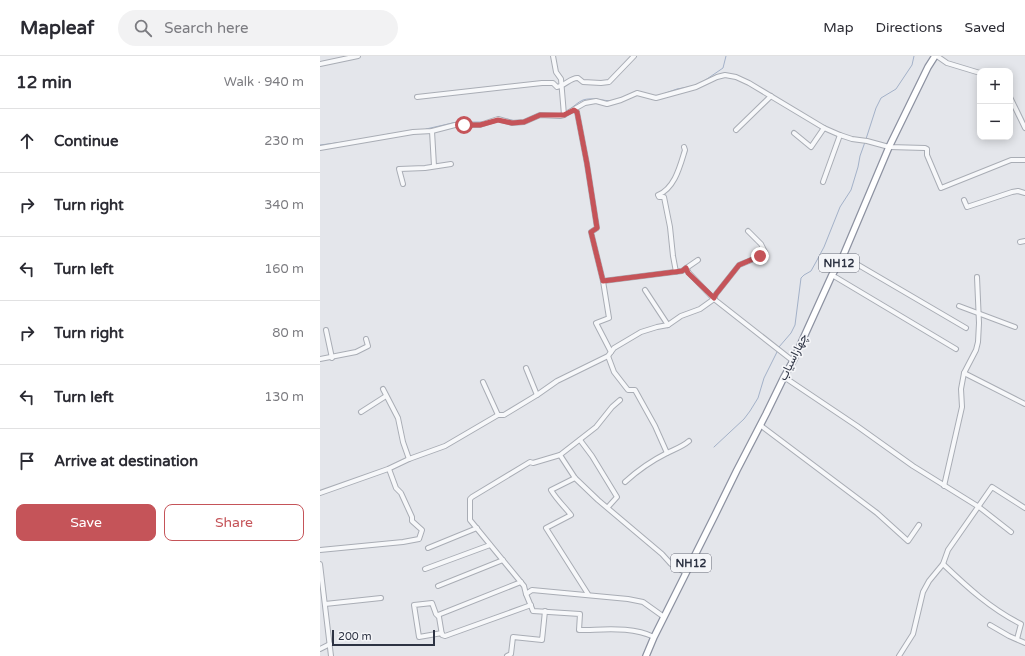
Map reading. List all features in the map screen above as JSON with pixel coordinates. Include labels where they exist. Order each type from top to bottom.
[{"type":"highway","name":"چهاراسیاب","points":[[646,656],[737,470],[793,361],[832,275],[843,256],[889,147],[928,68],[936,56]]},
{"type":"street","points":[[320,64],[358,56]]},
{"type":"street","points":[[553,56],[556,72],[561,79],[563,86],[562,106],[564,115]]},
{"type":"street","points":[[417,97],[542,83],[553,83],[557,87],[563,86],[575,78],[578,78],[583,82],[609,82],[634,56]]},
{"type":"street","points":[[936,56],[948,63],[977,72]]},
{"type":"street","points":[[320,148],[413,132],[432,131],[455,126],[480,125],[498,120],[512,123],[524,122],[540,115],[564,115],[585,103],[596,101],[607,104],[637,93],[656,98],[696,87],[717,76],[725,75],[743,80],[824,128],[840,135],[889,147],[927,149],[927,156],[940,188],[1011,160],[1025,160]]},
{"type":"street","points":[[736,130],[771,96]]},
{"type":"street","points":[[1013,104],[1025,128]]},
{"type":"street","points":[[574,110],[577,112],[587,164],[597,228],[591,232],[603,281],[609,318],[596,323],[609,354],[614,372],[628,390],[635,390],[655,426],[667,453]]},
{"type":"street","points":[[794,133],[811,147],[824,128]]},
{"type":"street","points":[[432,131],[434,166]]},
{"type":"street","points":[[822,182],[840,135]]},
{"type":"street","points":[[676,272],[672,256],[670,227],[664,197],[659,197],[658,194],[664,192],[675,179],[684,154],[684,147]]},
{"type":"street","points":[[402,184],[399,169],[451,164]]},
{"type":"street","points":[[964,200],[967,207],[1012,192],[1018,191],[1025,193]]},
{"type":"street","points":[[320,493],[389,469],[409,459],[445,446],[498,415],[504,415],[557,381],[609,354],[614,348],[641,332],[668,325],[681,316],[700,309],[714,298],[739,265],[766,254],[761,244],[748,231]]},
{"type":"street","points":[[843,256],[966,328]]},
{"type":"street","points":[[603,281],[682,271],[698,260]]},
{"type":"street","points":[[686,268],[688,273],[714,298],[793,361]]},
{"type":"street","points":[[832,275],[956,349]]},
{"type":"street","points":[[944,486],[962,407],[961,389],[964,373],[978,346],[979,323],[977,277]]},
{"type":"street","points":[[645,290],[668,325]]},
{"type":"street","points":[[959,306],[1015,327]]},
{"type":"street","points":[[326,330],[332,358]]},
{"type":"street","points":[[320,359],[332,358],[366,348],[368,344],[366,339]]},
{"type":"street","points":[[526,368],[537,395]]},
{"type":"street","points":[[964,373],[1025,404]]},
{"type":"street","points":[[784,377],[944,486],[979,507],[1011,532]]},
{"type":"street","points":[[483,382],[498,415]]},
{"type":"street","points":[[383,389],[398,418],[403,442],[409,459]]},
{"type":"street","points":[[361,412],[386,396]]},
{"type":"street","points":[[620,400],[612,407],[596,427],[560,455],[530,462],[472,497],[470,499],[470,520],[524,586],[533,611],[580,614],[579,630],[626,630],[647,634],[654,637]]},
{"type":"street","points":[[760,425],[877,513],[908,542],[919,525]]},
{"type":"street","points":[[580,440],[617,496],[608,507]]},
{"type":"street","points":[[625,482],[636,471],[667,453],[683,446],[689,441]]},
{"type":"street","points":[[560,455],[575,478],[662,554],[671,564],[686,573]]},
{"type":"street","points":[[320,550],[403,542],[419,539],[422,530],[412,521],[412,517],[401,493],[396,488],[389,469]]},
{"type":"street","points":[[575,478],[551,490],[558,501],[563,504],[571,515],[546,528],[588,594]]},
{"type":"street","points":[[899,656],[913,634],[923,592],[929,581],[943,564],[948,550],[992,487],[1025,508]]},
{"type":"street","points":[[428,548],[477,528]]},
{"type":"street","points":[[425,569],[490,545]]},
{"type":"street","points":[[438,586],[503,560]]},
{"type":"street","points":[[320,564],[331,656]]},
{"type":"street","points":[[943,564],[989,605],[1004,616],[1021,624],[1017,639]]},
{"type":"street","points":[[438,615],[521,582]]},
{"type":"street","points":[[526,594],[532,590],[628,598],[643,602],[664,617]]},
{"type":"street","points":[[325,604],[381,598]]},
{"type":"street","points":[[442,633],[418,637],[414,605],[432,603],[436,614],[438,615],[442,633],[442,635],[445,636],[531,605]]},
{"type":"street","points":[[507,656],[511,654],[514,636],[542,640],[544,611]]},
{"type":"street","points":[[990,625],[1025,642]]},
{"type":"street","points":[[320,649],[330,644]]},
{"type":"waterway","points":[[704,81],[723,68],[726,56]]},
{"type":"waterway","points":[[866,139],[876,108],[881,98],[896,89],[912,65],[914,56]]},
{"type":"waterway","points":[[663,94],[688,87]]},
{"type":"waterway","points":[[616,100],[624,97]]},
{"type":"waterway","points":[[569,110],[579,102],[586,99],[613,101]]},
{"type":"waterway","points":[[531,117],[537,114]]},
{"type":"waterway","points":[[507,119],[516,121]]},
{"type":"waterway","points":[[426,129],[457,122],[482,122]]},
{"type":"waterway","points":[[375,137],[389,134]]},
{"type":"waterway","points":[[320,145],[344,142]]},
{"type":"waterway","points":[[779,347],[791,333],[795,325],[801,278],[811,271],[824,247],[840,207],[851,190],[865,142]]},
{"type":"waterway","points":[[714,447],[744,419],[750,411],[758,398],[764,378],[778,350]]},
{"type":"route","points":[[464,125],[480,125],[498,120],[512,123],[524,122],[540,115],[560,116],[574,110],[577,112],[597,228],[591,232],[603,281],[682,271],[686,268],[688,273],[714,298],[739,265],[760,256]]}]
